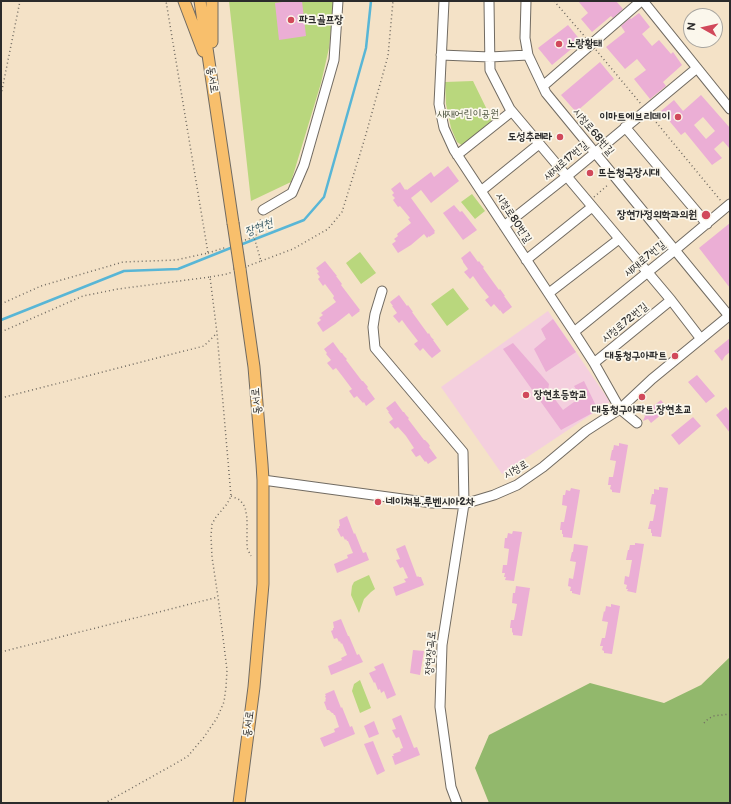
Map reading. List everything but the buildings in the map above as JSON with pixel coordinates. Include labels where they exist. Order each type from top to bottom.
[{"type":"main road","points":[[184,1],[211,72]]},
{"type":"main road","name":"동서로","points":[[200,1],[254,368],[263,480],[263,584],[254,688],[239,803]]},
{"type":"main road","points":[[211,72],[212,1]]},
{"type":"street","points":[[262,210],[292,193],[304,165],[334,60],[338,1]]},
{"type":"street","name":"시청로80번길","points":[[444,1],[439,104],[444,128],[457,155],[594,363],[620,408],[637,423]]},
{"type":"street","points":[[489,1],[490,70],[511,112],[671,300],[701,339]]},
{"type":"street","name":"시청로68번길","points":[[526,1],[524,38],[528,55],[546,93],[730,316]]},
{"type":"street","points":[[542,86],[642,1],[730,109]]},
{"type":"street","points":[[441,55],[490,57],[528,55]]},
{"type":"street","name":"새재로17번길","points":[[504,226],[566,177],[697,68]]},
{"type":"street","points":[[457,155],[511,112]]},
{"type":"street","points":[[625,127],[707,224]]},
{"type":"street","points":[[481,191],[539,144]]},
{"type":"street","points":[[526,260],[590,205]]},
{"type":"street","name":"새재로7번길","points":[[574,332],[728,206]]},
{"type":"street","points":[[549,294],[619,239]]},
{"type":"street","name":"장현장곡로","points":[[382,291],[375,314],[373,327],[375,348],[463,452],[464,504],[442,645],[440,707],[451,787],[457,803]]},
{"type":"street","name":"시청로72번길","points":[[594,363],[671,300]]},
{"type":"street","name":"시청로","points":[[263,480],[432,503],[464,504],[494,495],[517,485],[544,467],[586,431],[620,408],[652,379],[730,316]]},
{"type":"path","points":[[1,95],[20,1]]},
{"type":"path","points":[[1,304],[41,286],[123,262],[176,260],[208,253],[166,1]]},
{"type":"path","points":[[261,261],[293,249],[328,229],[342,212],[388,56],[393,1]]},
{"type":"path","points":[[554,1],[728,206]]},
{"type":"path","points":[[590,205],[616,178]]},
{"type":"path","points":[[254,237],[260,257]]},
{"type":"path","points":[[1,332],[84,296],[118,289],[210,277],[217,333],[231,496],[212,524],[211,536],[212,557],[227,670],[224,702],[217,718],[204,738],[188,756],[105,803]]},
{"type":"path","points":[[1,398],[204,346],[217,333]]},
{"type":"path","points":[[231,496],[240,500],[245,508],[247,518],[247,548],[251,556]]},
{"type":"path","points":[[1,652],[218,597]]},
{"type":"path","points":[[704,723],[713,716],[730,714]]},
{"type":"shaded area","name":"장현초등학교","points":[[548,311],[610,402],[502,474],[441,387]]},
{"type":"green space","points":[[229,1],[334,1],[329,48],[321,83],[291,182],[251,201]]},
{"type":"green space","name":"새재어린이공원","points":[[473,81],[492,120],[463,146],[457,142],[451,128],[446,104],[445,82]]},
{"type":"green space","points":[[472,194],[485,211],[475,219],[461,202]]},
{"type":"green space","points":[[360,252],[376,273],[361,284],[346,263]]},
{"type":"green space","points":[[453,288],[469,309],[447,326],[431,304]]},
{"type":"green space","points":[[369,575],[375,589],[364,599],[359,613],[351,595],[352,586],[354,582]]},
{"type":"green space","points":[[730,657],[730,803],[489,803],[475,768],[489,735],[590,683],[664,703],[701,685]]},
{"type":"green space","points":[[360,680],[371,708],[360,713],[352,691],[354,684]]},
{"type":"waterway","name":"장현천","points":[[240,245],[304,220],[324,197],[366,48],[371,1]]},
{"type":"waterway","name":"장현천","points":[[1,320],[124,271],[178,269],[233,247]]},
{"type":"place","name":"파크골프장","points":[[291,20]]},
{"type":"place","name":"노랑황태","points":[[559,44]]},
{"type":"place","name":"이마트에브리데이","points":[[678,117]]},
{"type":"place","name":"도성추레라","points":[[560,137]]},
{"type":"place","name":"뜨는청국장시대","points":[[590,173]]},
{"type":"place","name":"장현가정의학과의원","points":[[706,215]]},
{"type":"place","name":"대동청구아파트","points":[[675,356]]},
{"type":"place","name":"장현초등학교","points":[[526,395]]},
{"type":"place","name":"대동청구아파트.장현초교","points":[[642,397]]},
{"type":"place","name":"네이쳐뷰.루벤시아2차","points":[[378,502]]}]
